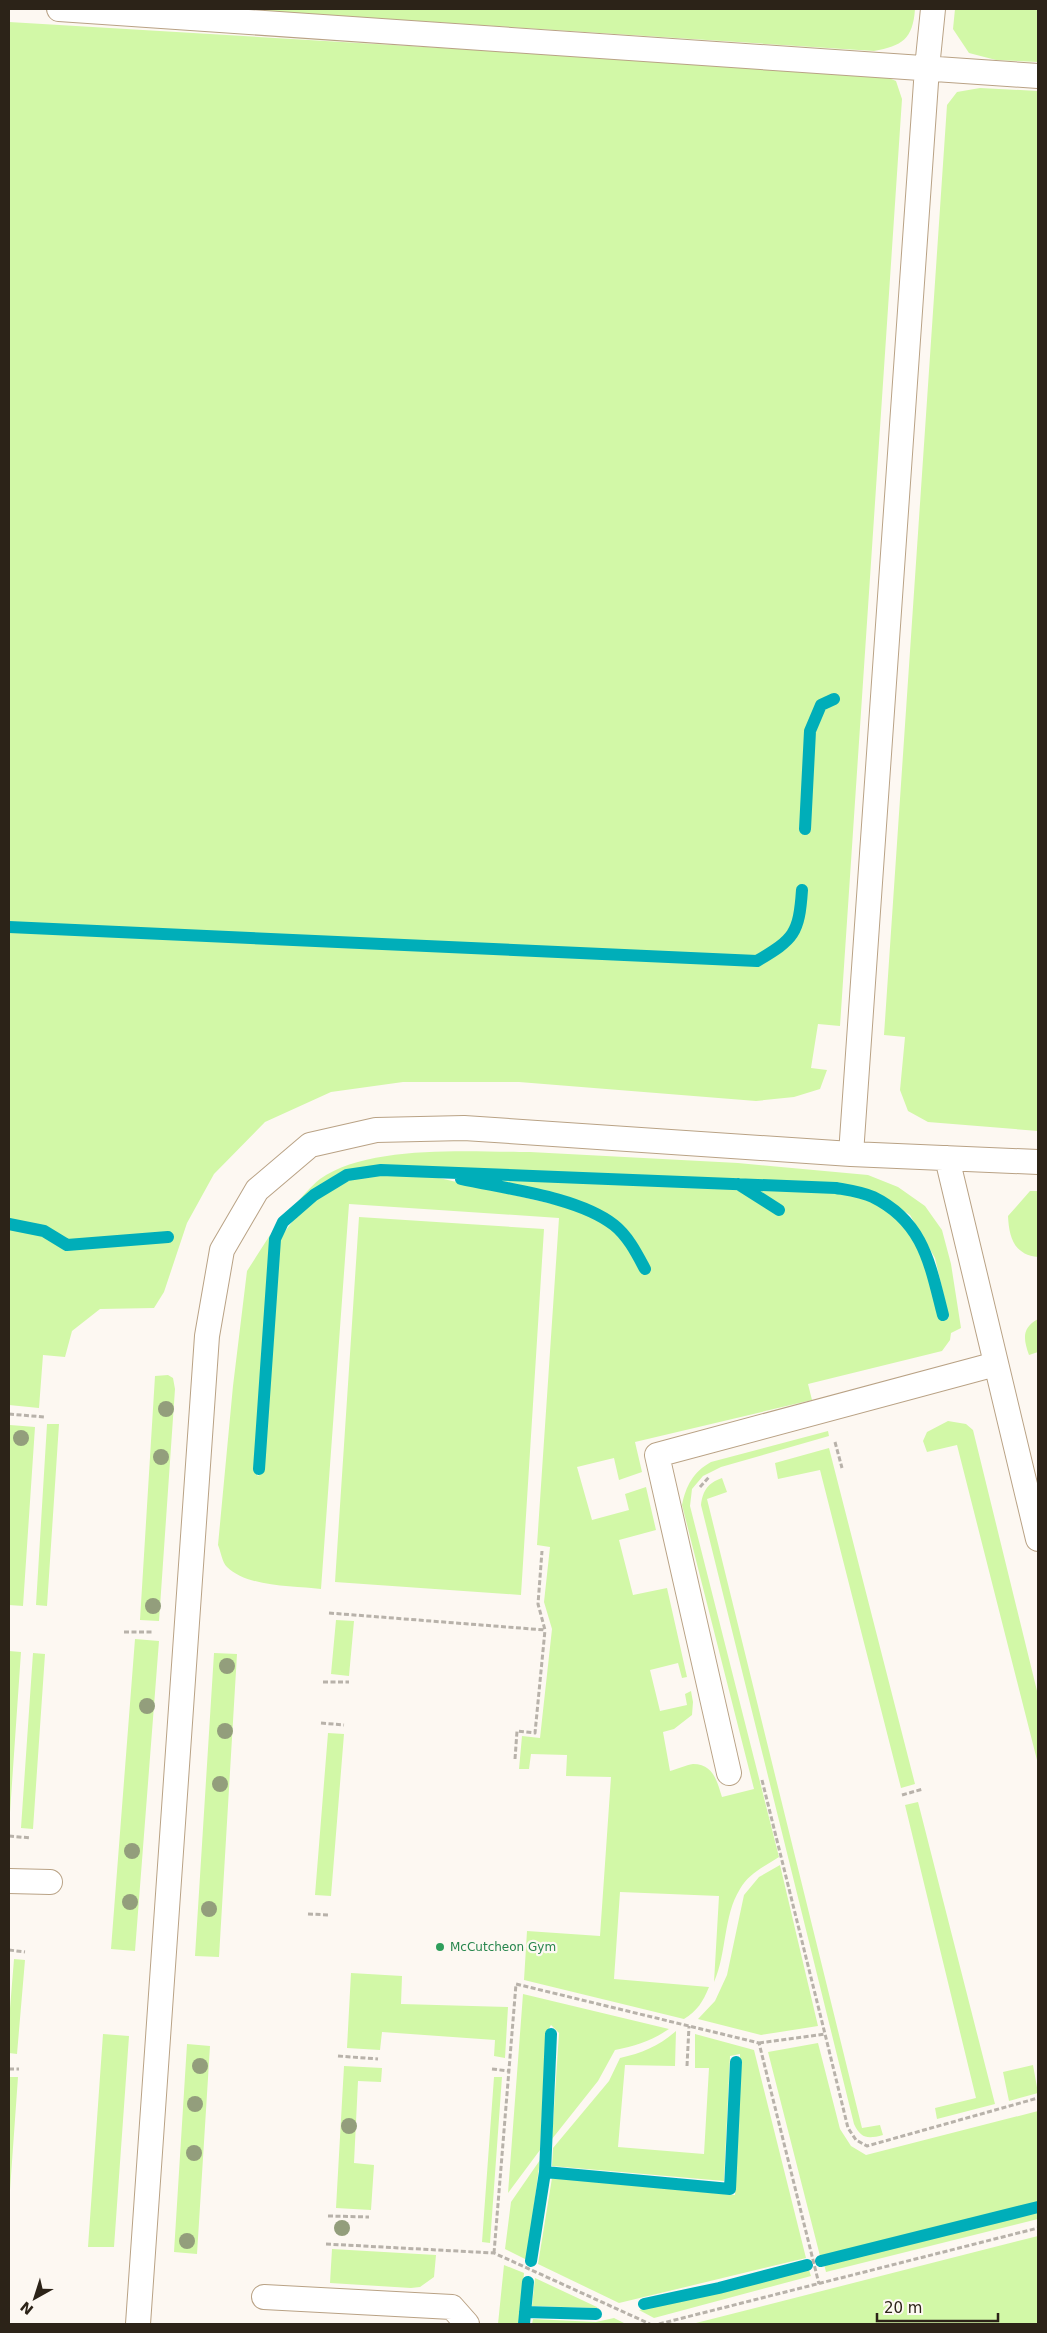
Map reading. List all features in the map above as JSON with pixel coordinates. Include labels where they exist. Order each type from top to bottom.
[{"type":"lane","points":[[59,9],[1038,76]]},
{"type":"lane","points":[[851,1154],[927,68],[933,9]]},
{"type":"lane","points":[[138,2324],[206,1336],[222,1250],[257,1190],[310,1145],[376,1130],[464,1128],[851,1154],[1038,1162]]},
{"type":"lane","points":[[947,1158],[1038,1538]]},
{"type":"lane","points":[[729,1773],[657,1455],[996,1364]]},
{"type":"lane","points":[[9,1882],[50,1882]]},
{"type":"lane","points":[[264,2297],[452,2307],[467,2324]]},
{"type":"path","points":[[9,1414],[44,1417]]},
{"type":"path","points":[[825,1442],[834,1440],[842,1468]]},
{"type":"path","points":[[699,1488],[707,1478],[714,1475]]},
{"type":"path","points":[[515,1759],[517,1731],[535,1733],[545,1630],[538,1604],[542,1551]]},
{"type":"path","points":[[329,1613],[545,1630]]},
{"type":"path","points":[[124,1632],[161,1632]]},
{"type":"path","points":[[323,1682],[349,1682]]},
{"type":"path","points":[[321,1723],[344,1725]]},
{"type":"path","points":[[761,1775],[848,2128],[856,2140],[867,2146],[1038,2098]]},
{"type":"path","points":[[902,1794],[923,1789]]},
{"type":"path","points":[[9,1836],[31,1838]]},
{"type":"path","points":[[308,1914],[329,1915]]},
{"type":"path","points":[[9,1950],[25,1952]]},
{"type":"path","points":[[494,2253],[516,1984],[759,2043],[825,2034]]},
{"type":"path","points":[[687,2066],[689,2026]]},
{"type":"path","points":[[759,2043],[820,2284]]},
{"type":"path","points":[[338,2056],[378,2059]]},
{"type":"path","points":[[9,2069],[19,2069]]},
{"type":"path","points":[[492,2069],[509,2071]]},
{"type":"path","points":[[328,2216],[369,2217]]},
{"type":"path","points":[[659,2324],[1038,2228]]},
{"type":"path","points":[[326,2244],[494,2253],[650,2324]]},
{"type":"green space","points":[[236,9],[915,9],[912,28],[909,34],[892,47],[874,51]]},
{"type":"green space","points":[[955,9],[1038,9],[1038,62],[996,60],[969,53],[953,29]]},
{"type":"green space","points":[[9,22],[879,74],[896,81],[902,99],[840,1026],[818,1024],[811,1068],[827,1070],[820,1089],[794,1097],[756,1101],[519,1082],[403,1082],[331,1092],[265,1122],[214,1174],[187,1223],[164,1292],[154,1308],[100,1309],[72,1331],[65,1357],[43,1355],[39,1408],[9,1405]]},
{"type":"green space","points":[[980,88],[1038,91],[1038,1131],[928,1122],[908,1111],[900,1090],[905,1037],[884,1035],[947,105],[957,92]]},
{"type":"green space","points":[[421,1152],[530,1152],[738,1163],[868,1175],[898,1187],[925,1206],[942,1230],[951,1264],[961,1328],[951,1333],[950,1340],[942,1351],[808,1384],[812,1400],[635,1442],[642,1472],[619,1480],[614,1458],[577,1467],[592,1520],[629,1510],[625,1494],[646,1487],[656,1530],[619,1540],[633,1595],[667,1588],[687,1677],[682,1678],[678,1663],[650,1670],[660,1711],[687,1705],[685,1694],[691,1691],[693,1702],[692,1715],[674,1729],[663,1732],[670,1771],[693,1764],[706,1767],[714,1775],[722,1797],[754,1789],[682,1505],[684,1498],[691,1480],[699,1470],[711,1462],[828,1431],[829,1436],[721,1467],[703,1476],[692,1489],[690,1506],[779,1857],[752,1875],[740,1889],[731,1911],[714,1982],[719,1896],[620,1892],[614,1979],[709,1987],[699,2006],[684,2019],[524,1980],[527,1931],[600,1936],[611,1777],[566,1776],[567,1755],[531,1754],[529,1769],[519,1769],[522,1736],[540,1738],[552,1629],[544,1602],[550,1547],[537,1545],[559,1218],[349,1204],[321,1589],[258,1582],[236,1574],[225,1565],[218,1545],[233,1386],[247,1271],[270,1235],[254,1471],[258,1476],[263,1472],[279,1239],[296,1217],[316,1199],[348,1178],[380,1173],[426,1175],[587,1212],[613,1228],[629,1246],[642,1270],[647,1272],[648,1268],[636,1245],[617,1224],[590,1206],[455,1174],[735,1186],[776,1212],[781,1211],[780,1208],[745,1185],[834,1191],[870,1200],[902,1219],[924,1259],[942,1320],[949,1318],[935,1258],[910,1215],[876,1193],[838,1183],[387,1165],[349,1170],[325,1183],[294,1206],[320,1179],[341,1168],[365,1160]]},
{"type":"green space","points":[[1030,1191],[1038,1191],[1038,1257],[1023,1253],[1014,1244],[1008,1216]]},
{"type":"green space","points":[[359,1217],[544,1229],[521,1595],[335,1582]]},
{"type":"green space","points":[[1038,1319],[1038,1352],[1029,1355],[1025,1334],[1029,1326]]},
{"type":"green space","points":[[168,1375],[173,1378],[175,1389],[159,1621],[140,1620],[155,1376]]},
{"type":"green space","points":[[948,1421],[966,1424],[973,1430],[1038,1695],[1038,1764],[957,1445],[927,1452],[923,1441],[927,1432]]},
{"type":"green space","points":[[47,1424],[59,1424],[47,1606],[36,1605]]},
{"type":"green space","points":[[10,1425],[35,1427],[23,1606],[9,1605]]},
{"type":"green space","points":[[829,1448],[915,1784],[901,1788],[820,1470],[778,1479],[775,1463]]},
{"type":"green space","points":[[722,1478],[727,1492],[707,1499],[862,2128],[880,2125],[883,2135],[866,2137],[859,2133],[854,2124],[701,1505],[707,1488],[713,1482]]},
{"type":"green space","points":[[336,1620],[354,1621],[349,1676],[331,1674]]},
{"type":"green space","points":[[135,1639],[159,1641],[135,1951],[111,1949]]},
{"type":"green space","points":[[9,1651],[21,1652],[9,1827]]},
{"type":"green space","points":[[33,1653],[45,1654],[33,1829],[21,1828]]},
{"type":"green space","points":[[214,1653],[237,1654],[219,1957],[195,1956]]},
{"type":"green space","points":[[328,1733],[344,1734],[331,1896],[315,1895]]},
{"type":"green space","points":[[918,1802],[995,2104],[937,2119],[935,2108],[976,2098],[905,1805]]},
{"type":"green space","points":[[780,1865],[818,2026],[761,2035],[698,2019],[715,2001],[727,1975],[744,1895],[759,1877]]},
{"type":"green space","points":[[14,1959],[25,1960],[17,2054],[9,2053],[9,2021]]},
{"type":"green space","points":[[351,1973],[402,1976],[401,2004],[508,2007],[505,2058],[494,2056],[495,2040],[382,2032],[380,2050],[347,2048]]},
{"type":"green space","points":[[523,1994],[669,2029],[656,2037],[630,2047],[615,2050],[598,2081],[552,2139],[559,2033],[551,2025],[546,2034],[540,2150],[508,2193]]},
{"type":"green space","points":[[676,2031],[675,2066],[625,2065],[618,2147],[704,2154],[709,2068],[695,2068],[695,2034],[754,2050],[806,2258],[619,2303],[538,2264],[552,2178],[735,2195],[740,2054],[730,2056],[724,2181],[552,2166],[553,2148],[609,2081],[620,2058],[650,2048]]},
{"type":"green space","points":[[103,2034],[129,2036],[114,2247],[88,2247]]},
{"type":"green space","points":[[818,2043],[840,2129],[851,2146],[866,2155],[1038,2111],[1038,2203],[820,2256],[768,2052]]},
{"type":"green space","points":[[187,2044],[210,2046],[197,2254],[174,2252]]},
{"type":"green space","points":[[1033,2065],[1038,2093],[1009,2101],[1003,2072]]},
{"type":"green space","points":[[344,2066],[382,2068],[381,2082],[358,2081],[354,2163],[374,2165],[371,2210],[336,2208]]},
{"type":"green space","points":[[9,2077],[18,2077],[9,2204]]},
{"type":"green space","points":[[494,2077],[502,2077],[490,2243],[482,2242]]},
{"type":"green space","points":[[540,2160],[527,2260],[505,2249],[511,2202]]},
{"type":"green space","points":[[1038,2211],[1038,2219],[826,2272],[824,2264]]},
{"type":"green space","points":[[1038,2236],[1038,2324],[692,2324]]},
{"type":"green space","points":[[332,2249],[436,2255],[434,2277],[420,2287],[411,2288],[330,2283]]},
{"type":"green space","points":[[504,2265],[524,2273],[519,2324],[498,2324]]},
{"type":"green space","points":[[809,2270],[811,2276],[654,2318],[639,2310]]},
{"type":"green space","points":[[535,2278],[599,2308],[532,2306]]},
{"type":"green space","points":[[614,2318],[626,2324],[532,2324],[533,2319],[596,2322]]},
{"type":"waterway","points":[[805,829],[810,731],[821,705],[834,699]]},
{"type":"waterway","points":[[9,927],[757,961],[779,947],[792,934],[799,917],[802,890]]},
{"type":"waterway","points":[[259,1469],[275,1239],[283,1222],[314,1195],[347,1175],[381,1170],[836,1188],[859,1192],[873,1197],[890,1207],[904,1219],[914,1232],[929,1262],[943,1315]]},
{"type":"waterway","points":[[461,1179],[541,1195],[581,1207],[599,1215],[624,1234],[645,1269]]},
{"type":"waterway","points":[[738,1184],[779,1210]]},
{"type":"waterway","points":[[9,1224],[44,1231],[67,1245],[168,1237]]},
{"type":"waterway","points":[[531,2261],[545,2172],[551,2034]]},
{"type":"waterway","points":[[545,2172],[730,2189],[736,2062]]},
{"type":"waterway","points":[[821,2261],[1038,2207]]},
{"type":"waterway","points":[[644,2304],[719,2288],[807,2265]]},
{"type":"waterway","points":[[524,2324],[528,2282]]},
{"type":"waterway","points":[[525,2312],[596,2314]]},
{"type":"place","name":"McCutcheon Gym","points":[[440,1947]]}]
